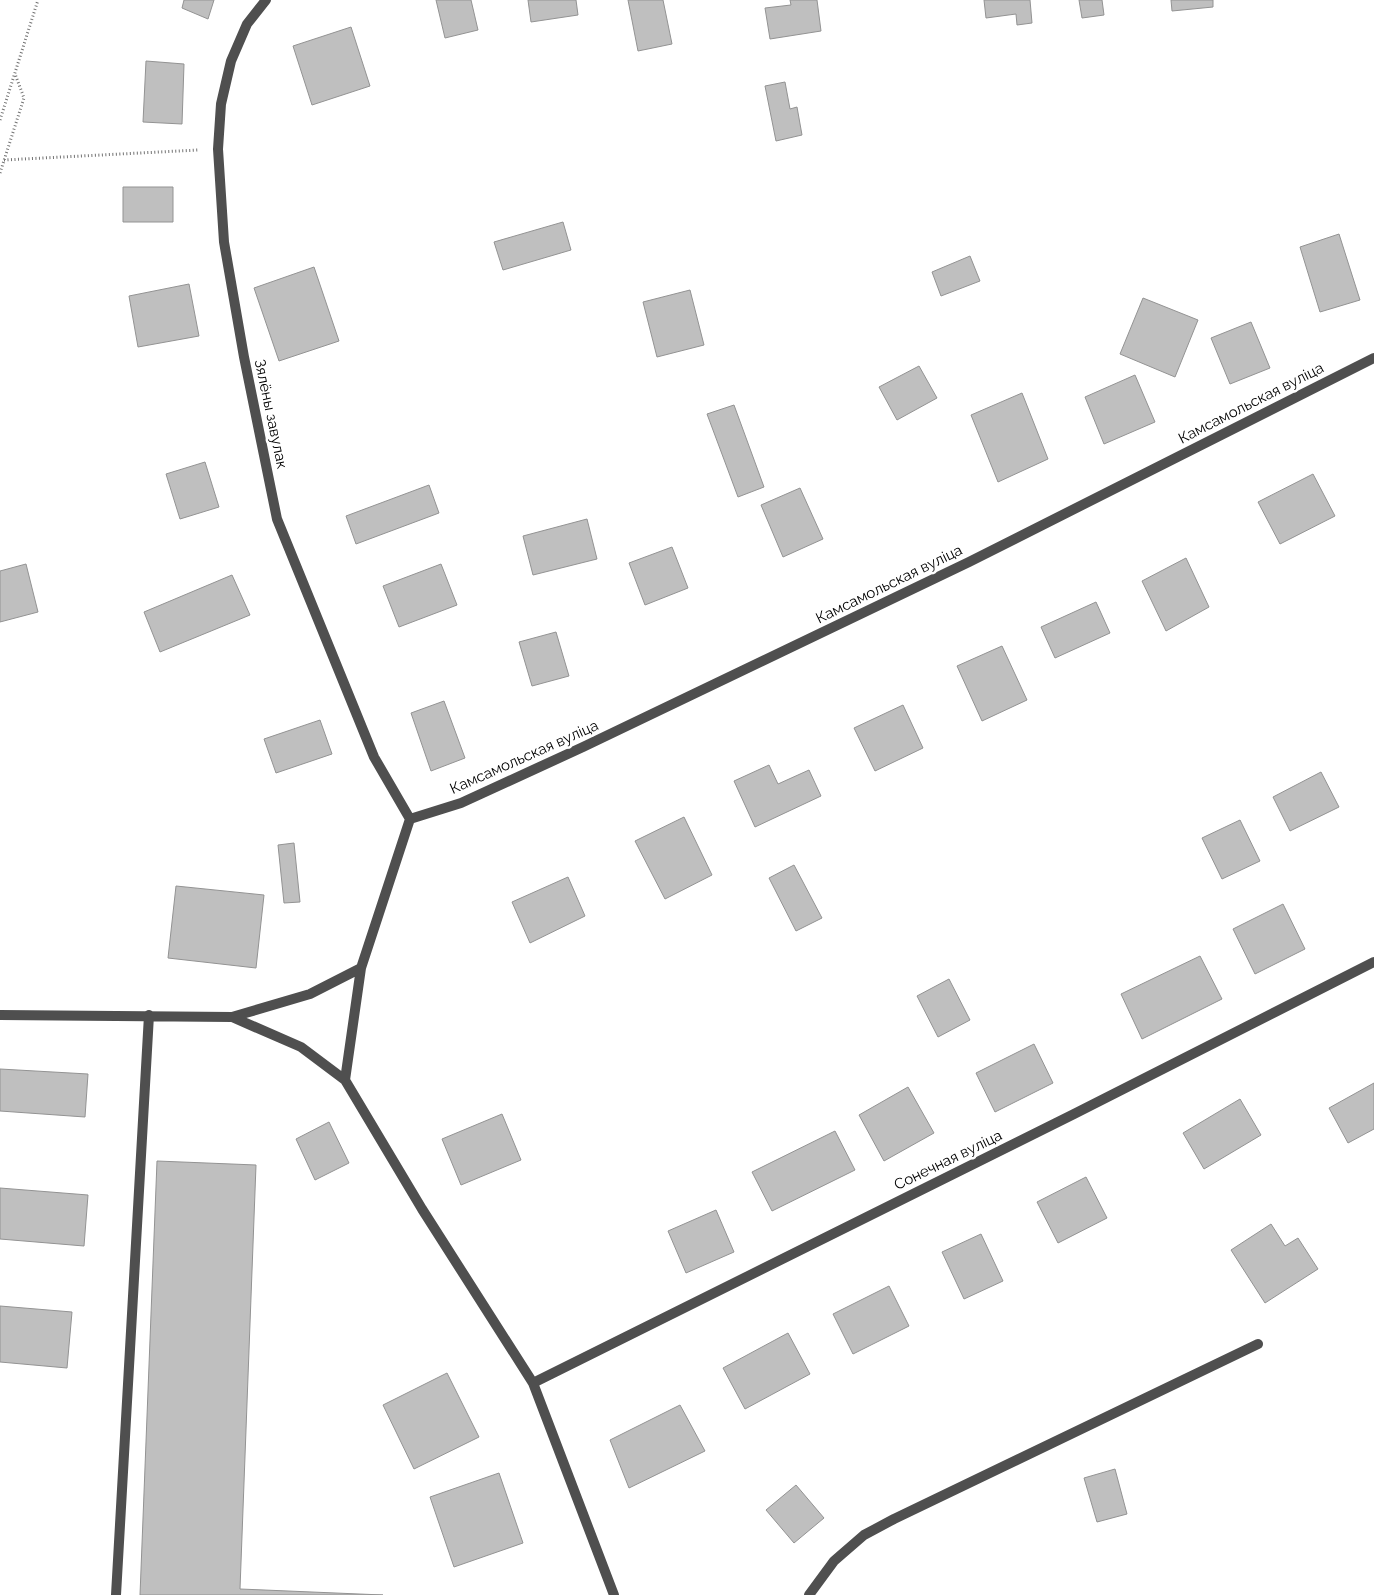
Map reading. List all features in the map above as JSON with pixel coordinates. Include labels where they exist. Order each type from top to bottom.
[{"type":"street","name":"Зялёны завулак","points":[[266,0],[247,24],[231,61],[221,104],[218,149],[224,242],[244,357],[277,519],[374,757],[410,819]]},
{"type":"street","name":"Камсамольская вуліца","points":[[410,819],[461,803],[583,747],[969,562],[1374,358]]},
{"type":"street","points":[[345,1080],[361,968],[410,819]]},
{"type":"street","name":"Сонечная вуліца","points":[[533,1383],[1074,1114],[1374,962]]},
{"type":"street","points":[[0,1015],[232,1017],[310,994],[361,968]]},
{"type":"street","points":[[116,1595],[149,1015]]},
{"type":"street","points":[[232,1017],[301,1047],[345,1080],[422,1210],[533,1383],[614,1595]]},
{"type":"street","points":[[809,1595],[834,1561],[864,1535],[1258,1344]]},
{"type":"path","points":[[0,120],[38,0]]},
{"type":"path","points":[[0,173],[24,98],[15,73]]},
{"type":"path","points":[[4,160],[218,149]]},
{"type":"building","points":[[184,0],[214,0],[208,19],[182,8]]},
{"type":"building","points":[[436,0],[471,0],[478,30],[445,38]]},
{"type":"building","points":[[528,0],[576,0],[578,15],[531,22]]},
{"type":"building","points":[[628,0],[663,0],[672,44],[638,51]]},
{"type":"building","points":[[790,0],[817,0],[821,31],[770,39],[765,8],[791,5]]},
{"type":"building","points":[[984,0],[1030,0],[1032,23],[1017,25],[1016,14],[986,18]]},
{"type":"building","points":[[1079,0],[1102,0],[1104,15],[1082,18]]},
{"type":"building","points":[[1171,0],[1213,0],[1213,7],[1172,11]]},
{"type":"building","points":[[351,27],[370,86],[312,105],[293,46]]},
{"type":"building","points":[[146,61],[184,64],[182,124],[143,122]]},
{"type":"building","points":[[785,82],[790,109],[797,107],[802,135],[776,141],[765,86]]},
{"type":"building","points":[[123,187],[173,187],[173,222],[123,222]]},
{"type":"building","points":[[563,222],[571,250],[503,270],[494,242]]},
{"type":"building","points":[[1339,234],[1360,300],[1320,312],[1300,247]]},
{"type":"building","points":[[970,256],[980,281],[941,296],[932,272]]},
{"type":"building","points":[[314,267],[339,341],[279,361],[254,288]]},
{"type":"building","points":[[189,284],[199,336],[138,347],[129,296]]},
{"type":"building","points":[[690,290],[704,345],[657,357],[643,302]]},
{"type":"building","points":[[1143,298],[1198,320],[1175,377],[1120,354]]},
{"type":"building","points":[[1251,322],[1270,368],[1230,384],[1211,338]]},
{"type":"building","points":[[919,366],[937,398],[897,420],[879,387]]},
{"type":"building","points":[[1135,375],[1155,422],[1104,444],[1085,397]]},
{"type":"building","points":[[1022,393],[1048,459],[998,482],[971,415]]},
{"type":"building","points":[[734,405],[764,487],[738,497],[707,414]]},
{"type":"building","points":[[205,462],[219,507],[180,519],[166,474]]},
{"type":"building","points":[[1313,474],[1335,516],[1280,544],[1258,502]]},
{"type":"building","points":[[429,485],[439,513],[356,544],[346,516]]},
{"type":"building","points":[[800,488],[823,539],[783,557],[761,505]]},
{"type":"building","points":[[587,519],[597,559],[533,575],[523,536]]},
{"type":"building","points":[[672,547],[688,588],[645,605],[629,563]]},
{"type":"building","points":[[1186,558],[1209,607],[1166,631],[1142,581]]},
{"type":"building","points":[[26,564],[38,612],[0,622],[0,571]]},
{"type":"building","points":[[441,564],[457,605],[399,627],[383,586]]},
{"type":"building","points":[[232,575],[250,615],[160,652],[144,612]]},
{"type":"building","points":[[1096,602],[1110,633],[1055,658],[1041,627]]},
{"type":"building","points":[[556,632],[569,676],[532,686],[519,642]]},
{"type":"building","points":[[1002,646],[1027,700],[982,721],[957,666]]},
{"type":"building","points":[[444,701],[465,758],[431,771],[411,713]]},
{"type":"building","points":[[903,705],[923,748],[875,771],[854,728]]},
{"type":"building","points":[[320,720],[332,754],[276,773],[264,739]]},
{"type":"building","points":[[769,765],[778,784],[809,770],[821,796],[755,827],[734,781]]},
{"type":"building","points":[[1321,772],[1339,807],[1290,831],[1273,797]]},
{"type":"building","points":[[684,817],[712,875],[665,899],[635,841]]},
{"type":"building","points":[[1240,820],[1260,861],[1222,879],[1202,838]]},
{"type":"building","points":[[294,843],[300,902],[284,903],[278,845]]},
{"type":"building","points":[[794,865],[822,918],[796,931],[769,878]]},
{"type":"building","points":[[568,877],[585,916],[530,943],[512,902]]},
{"type":"building","points":[[176,886],[264,895],[256,968],[168,958]]},
{"type":"building","points":[[1283,904],[1305,949],[1255,974],[1233,929]]},
{"type":"building","points":[[1200,956],[1222,999],[1142,1039],[1121,994]]},
{"type":"building","points":[[949,979],[970,1020],[938,1037],[917,996]]},
{"type":"building","points":[[1034,1044],[1053,1083],[995,1112],[976,1073]]},
{"type":"building","points":[[0,1069],[88,1074],[85,1117],[0,1111]]},
{"type":"building","points":[[1374,1083],[1374,1129],[1348,1143],[1329,1108]]},
{"type":"building","points":[[908,1087],[934,1133],[884,1161],[859,1115]]},
{"type":"building","points":[[1240,1099],[1261,1135],[1204,1169],[1183,1133]]},
{"type":"building","points":[[502,1114],[521,1160],[461,1185],[442,1139]]},
{"type":"building","points":[[329,1122],[349,1163],[315,1180],[296,1139]]},
{"type":"building","points":[[835,1131],[855,1170],[772,1211],[752,1172]]},
{"type":"building","points":[[157,1161],[256,1165],[240,1589],[383,1595],[140,1595]]},
{"type":"building","points":[[1086,1177],[1107,1218],[1058,1243],[1037,1202]]},
{"type":"building","points":[[0,1188],[88,1195],[84,1246],[0,1239]]},
{"type":"building","points":[[716,1210],[734,1252],[686,1273],[668,1231]]},
{"type":"building","points":[[1271,1224],[1285,1246],[1298,1238],[1318,1269],[1265,1303],[1231,1250]]},
{"type":"building","points":[[981,1234],[1003,1281],[964,1299],[942,1252]]},
{"type":"building","points":[[889,1286],[909,1326],[853,1354],[833,1314]]},
{"type":"building","points":[[0,1306],[72,1312],[67,1368],[0,1362]]},
{"type":"building","points":[[788,1333],[810,1374],[745,1409],[723,1368]]},
{"type":"building","points":[[447,1373],[479,1437],[414,1469],[383,1405]]},
{"type":"building","points":[[680,1405],[705,1451],[629,1488],[610,1440]]},
{"type":"building","points":[[1115,1469],[1127,1514],[1097,1522],[1084,1478]]},
{"type":"building","points":[[499,1473],[523,1543],[454,1567],[430,1497]]},
{"type":"building","points":[[796,1485],[824,1518],[794,1543],[766,1510]]}]
